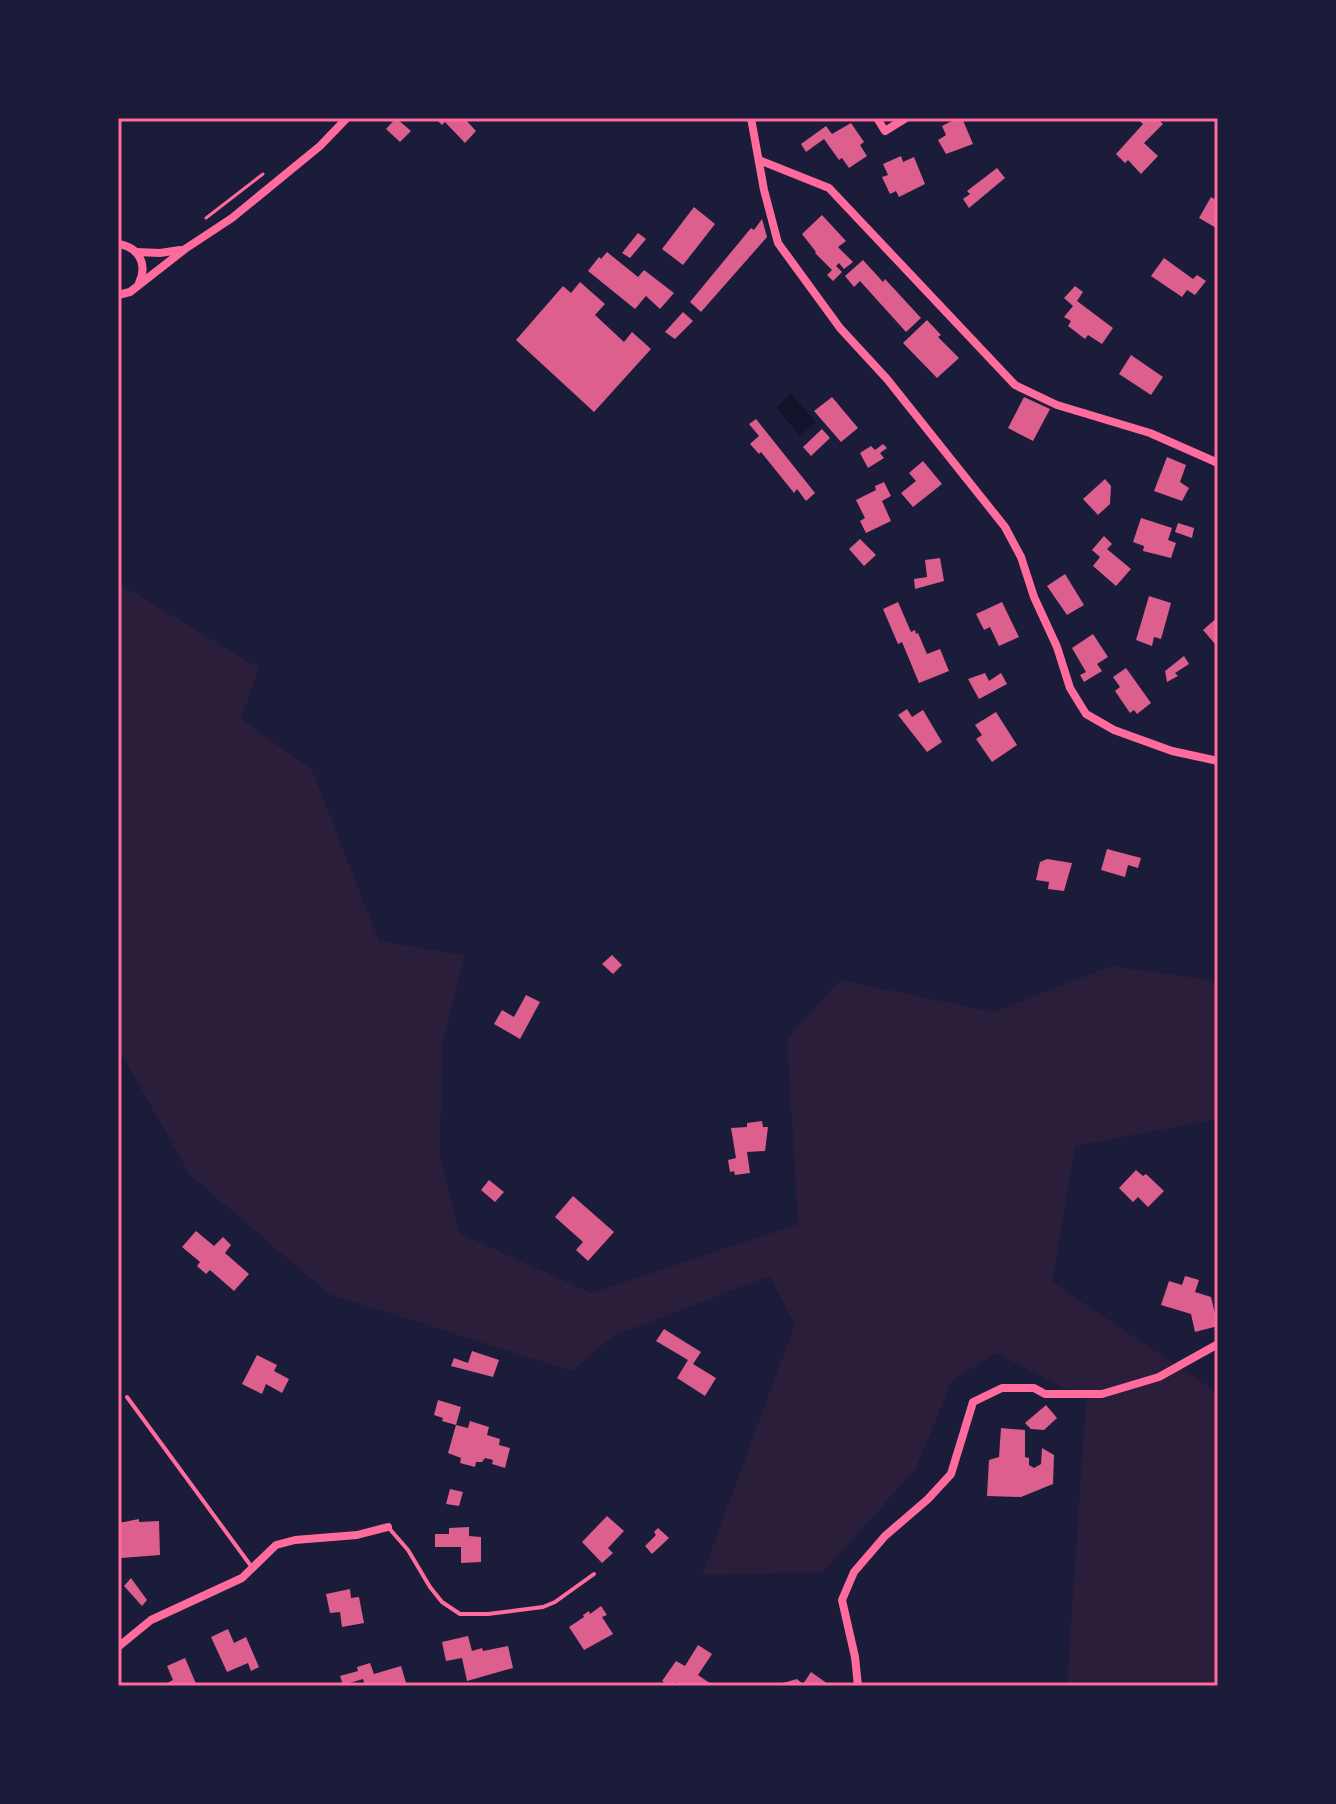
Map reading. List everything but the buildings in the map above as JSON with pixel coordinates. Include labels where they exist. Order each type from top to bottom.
[{"type":"street","points":[[118,295],[137,287],[185,249],[232,218],[320,146],[347,118]]},
{"type":"street","points":[[751,118],[764,190],[778,243],[840,328],[887,379],[1005,527],[1021,557],[1070,688],[1086,714],[1114,730],[1172,751],[1218,761]]},
{"type":"street","points":[[877,118],[885,131],[906,118]]},
{"type":"street","points":[[759,160],[829,188],[1015,385],[1057,405],[1150,433],[1218,463]]},
{"type":"street","points":[[118,244],[136,252],[143,263],[137,287]]},
{"type":"street","points":[[136,252],[160,253],[185,249]]},
{"type":"street","points":[[858,1686],[842,1600],[854,1572],[885,1536],[928,1499],[951,1474],[973,1402],[1002,1388],[1034,1388],[1045,1394],[1102,1394],[1159,1377],[1218,1344]]},
{"type":"street","points":[[118,1647],[151,1620],[242,1578],[276,1545],[357,1535],[388,1527]]},
{"type":"lane","points":[[127,1397],[252,1568]]},
{"type":"lane","points":[[388,1527],[408,1550],[436,1595],[460,1614],[543,1607],[594,1574]]},
{"type":"path","points":[[198,224],[264,173]]},
{"type":"shaded area","points":[[791,394],[816,422],[800,436],[776,407]]},
{"type":"shaded area","points":[[118,583],[259,668],[241,719],[312,770],[379,941],[465,955],[442,1047],[440,1154],[459,1233],[591,1293],[798,1224],[787,1038],[840,980],[994,1012],[1111,966],[1218,981],[1218,1119],[1075,1146],[1052,1282],[1218,1393],[1218,1686],[1067,1686],[1086,1399],[996,1353],[952,1381],[915,1470],[823,1572],[702,1575],[795,1324],[769,1276],[613,1336],[572,1371],[329,1294],[190,1175],[118,1048]]}]
